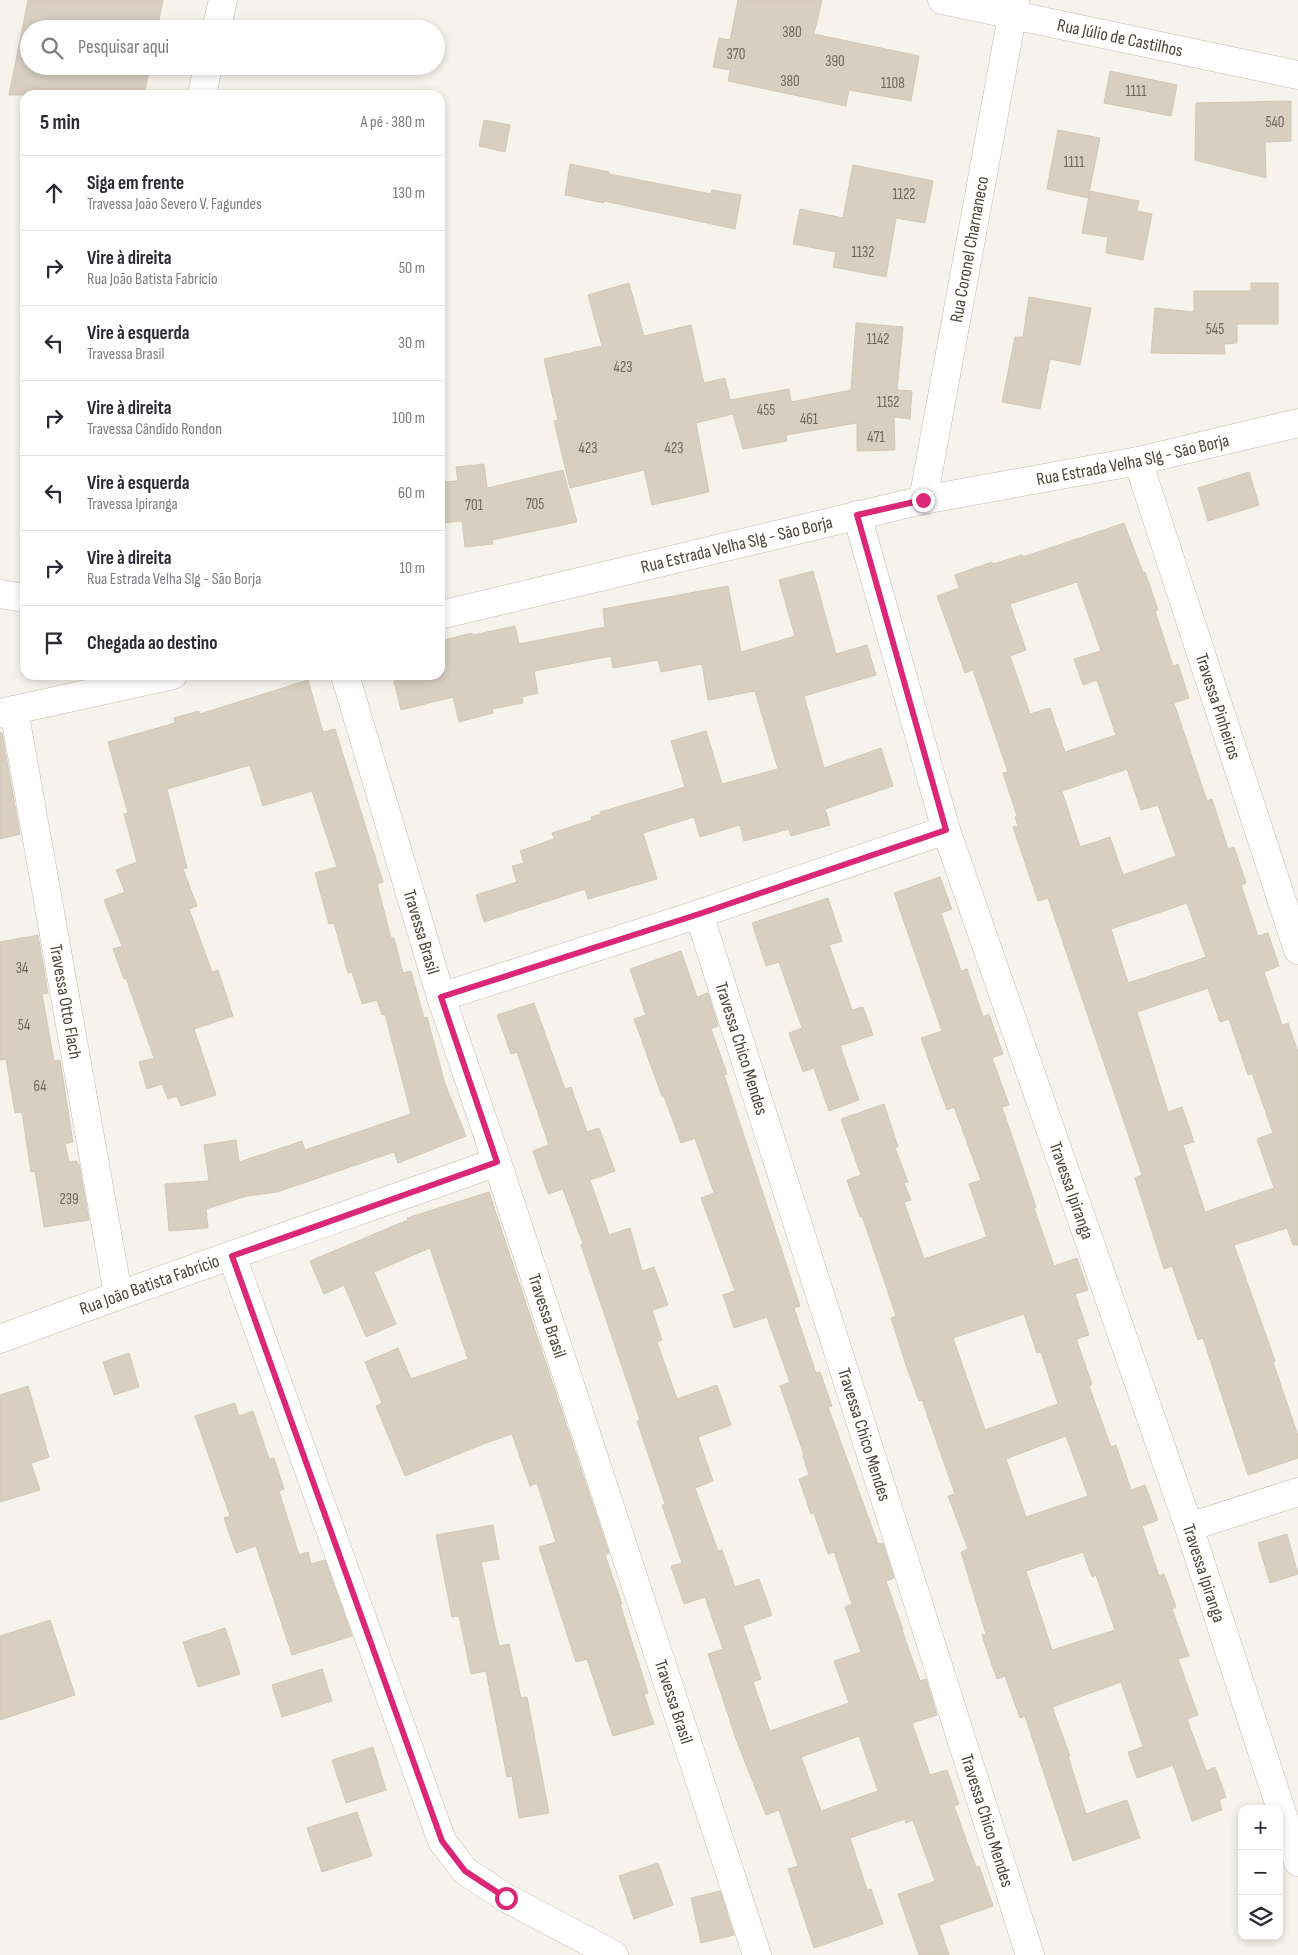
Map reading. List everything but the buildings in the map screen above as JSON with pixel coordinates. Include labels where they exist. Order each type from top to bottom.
[{"type":"street","points":[[218,20],[223,0]]},
{"type":"street","name":"Rua Júlio de Castilhos","points":[[942,0],[1014,7],[1298,75]]},
{"type":"street","name":"Rua Coronel Charnaneco","points":[[923,500],[1014,7]]},
{"type":"street","points":[[203,90],[206,75]]},
{"type":"street","name":"Rua Estrada Velha Slg - São Borja","points":[[445,613],[923,500],[1138,461],[1298,423]]},
{"type":"street","name":"Travessa Pinheiros","points":[[1138,461],[1298,950]]},
{"type":"street","name":"Travessa Ipiranga","points":[[857,515],[946,830],[1188,1527],[1298,1862]]},
{"type":"street","points":[[0,594],[20,597]]},
{"type":"street","points":[[7,712],[151,680]]},
{"type":"street","name":"Travessa Brasil","points":[[346,680],[441,997],[757,1955]]},
{"type":"street","name":"Travessa Otto Flach","points":[[7,712],[118,1294]]},
{"type":"street","points":[[441,997],[699,914],[946,830]]},
{"type":"street","name":"Travessa Chico Mendes","points":[[699,914],[1030,1955]]},
{"type":"street","name":"Rua João Batista Fabrício","points":[[0,1339],[118,1294],[232,1256],[497,1162]]},
{"type":"street","points":[[232,1256],[442,1841],[465,1871],[506,1898],[614,1955]]},
{"type":"street","points":[[1188,1527],[1298,1492]]},
{"type":"route","points":[[506,1898],[465,1871],[442,1841],[232,1256],[497,1162],[441,997],[699,914],[946,830],[857,515],[923,500]]}]
